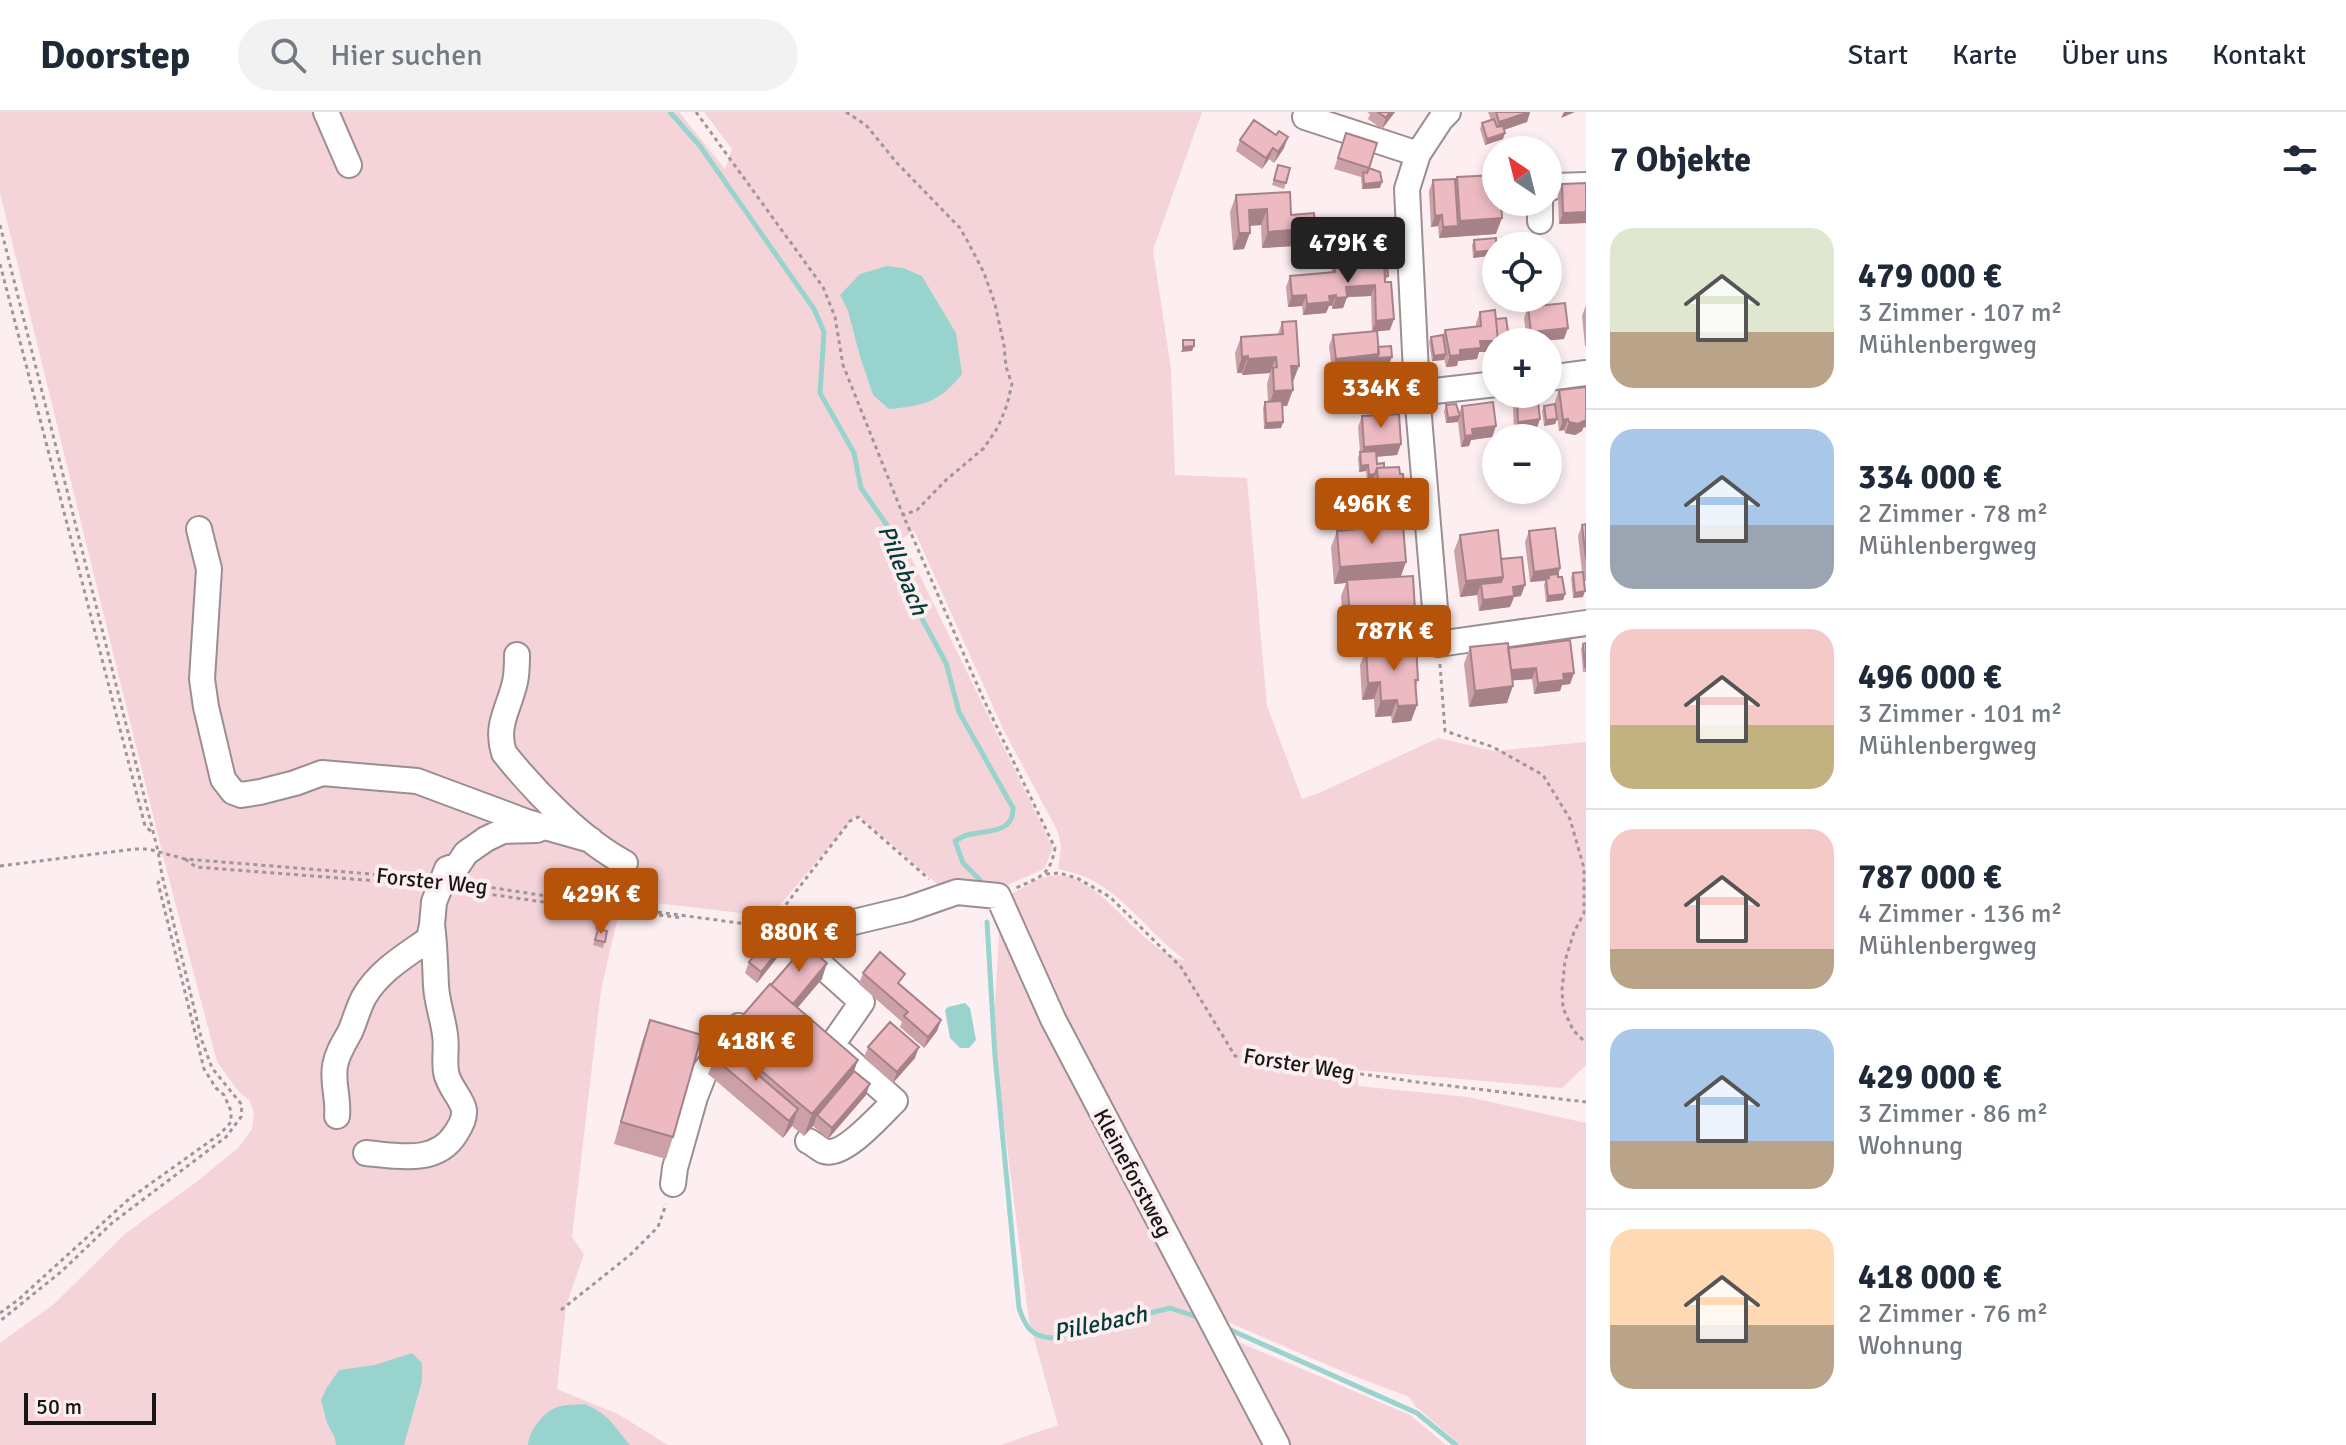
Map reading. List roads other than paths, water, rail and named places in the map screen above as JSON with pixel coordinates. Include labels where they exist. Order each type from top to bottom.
[{"type":"street","points":[[326,112],[349,165]]},
{"type":"street","points":[[1448,112],[1418,154],[1407,189],[1417,393],[1438,644],[1586,623]]},
{"type":"street","points":[[1305,117],[1418,154]]},
{"type":"street","points":[[1562,186],[1586,185]]},
{"type":"street","points":[[1562,376],[1586,373]]},
{"type":"street","points":[[1417,393],[1482,386]]},
{"type":"street","points":[[199,529],[209,569],[202,679],[223,779],[233,792],[241,795],[260,792],[322,773],[417,781],[591,840]]},
{"type":"street","points":[[517,655],[515,682],[503,717],[500,739],[504,753],[572,827],[625,863]]},
{"type":"street","points":[[337,1116],[339,1104],[334,1069],[339,1049],[375,980],[429,939],[434,902],[447,869],[458,865],[466,853],[486,839],[503,831],[550,828]]},
{"type":"street","name":"Kleineforstweg","points":[[784,936],[908,909],[957,892],[998,896],[1053,1019],[1277,1445]]},
{"type":"street","points":[[366,1153],[391,1157],[425,1156],[452,1140],[462,1124],[464,1110],[450,1087],[446,1072],[445,1035],[438,999],[432,925]]},
{"type":"street","points":[[784,936],[788,969]]},
{"type":"street","points":[[784,936],[862,1002],[832,1045],[895,1101],[850,1144],[837,1151],[825,1152],[808,1141]]},
{"type":"street","points":[[673,1184],[695,1097],[706,1069],[749,1014]]},
{"type":"water","points":[[887,266],[903,268],[922,276],[956,333],[962,374],[946,391],[930,401],[889,409],[873,395],[848,311],[840,295],[860,274]]},
{"type":"water","points":[[965,1003],[970,1008],[976,1040],[969,1048],[960,1048],[950,1038],[945,1010]]},
{"type":"water","points":[[412,1353],[422,1363],[422,1381],[404,1445],[336,1445],[321,1400],[339,1370],[375,1365]]},
{"type":"water","points":[[585,1404],[606,1417],[630,1445],[528,1445],[533,1429],[549,1412],[560,1406]]},
{"type":"waterway","name":"Pillebach","points":[[670,112],[700,146],[814,309],[824,332],[820,393],[854,453],[861,488],[889,528],[906,589],[946,663],[959,712],[1013,808],[1012,816],[1004,827],[967,835],[955,841],[963,863],[980,880]]},
{"type":"waterway","name":"Pillebach","points":[[987,922],[995,1056],[1019,1308],[1024,1320],[1034,1333],[1052,1338],[1170,1308],[1200,1318]]},
{"type":"waterway","name":"Pillebach","points":[[1224,1327],[1417,1413],[1456,1445]]}]
